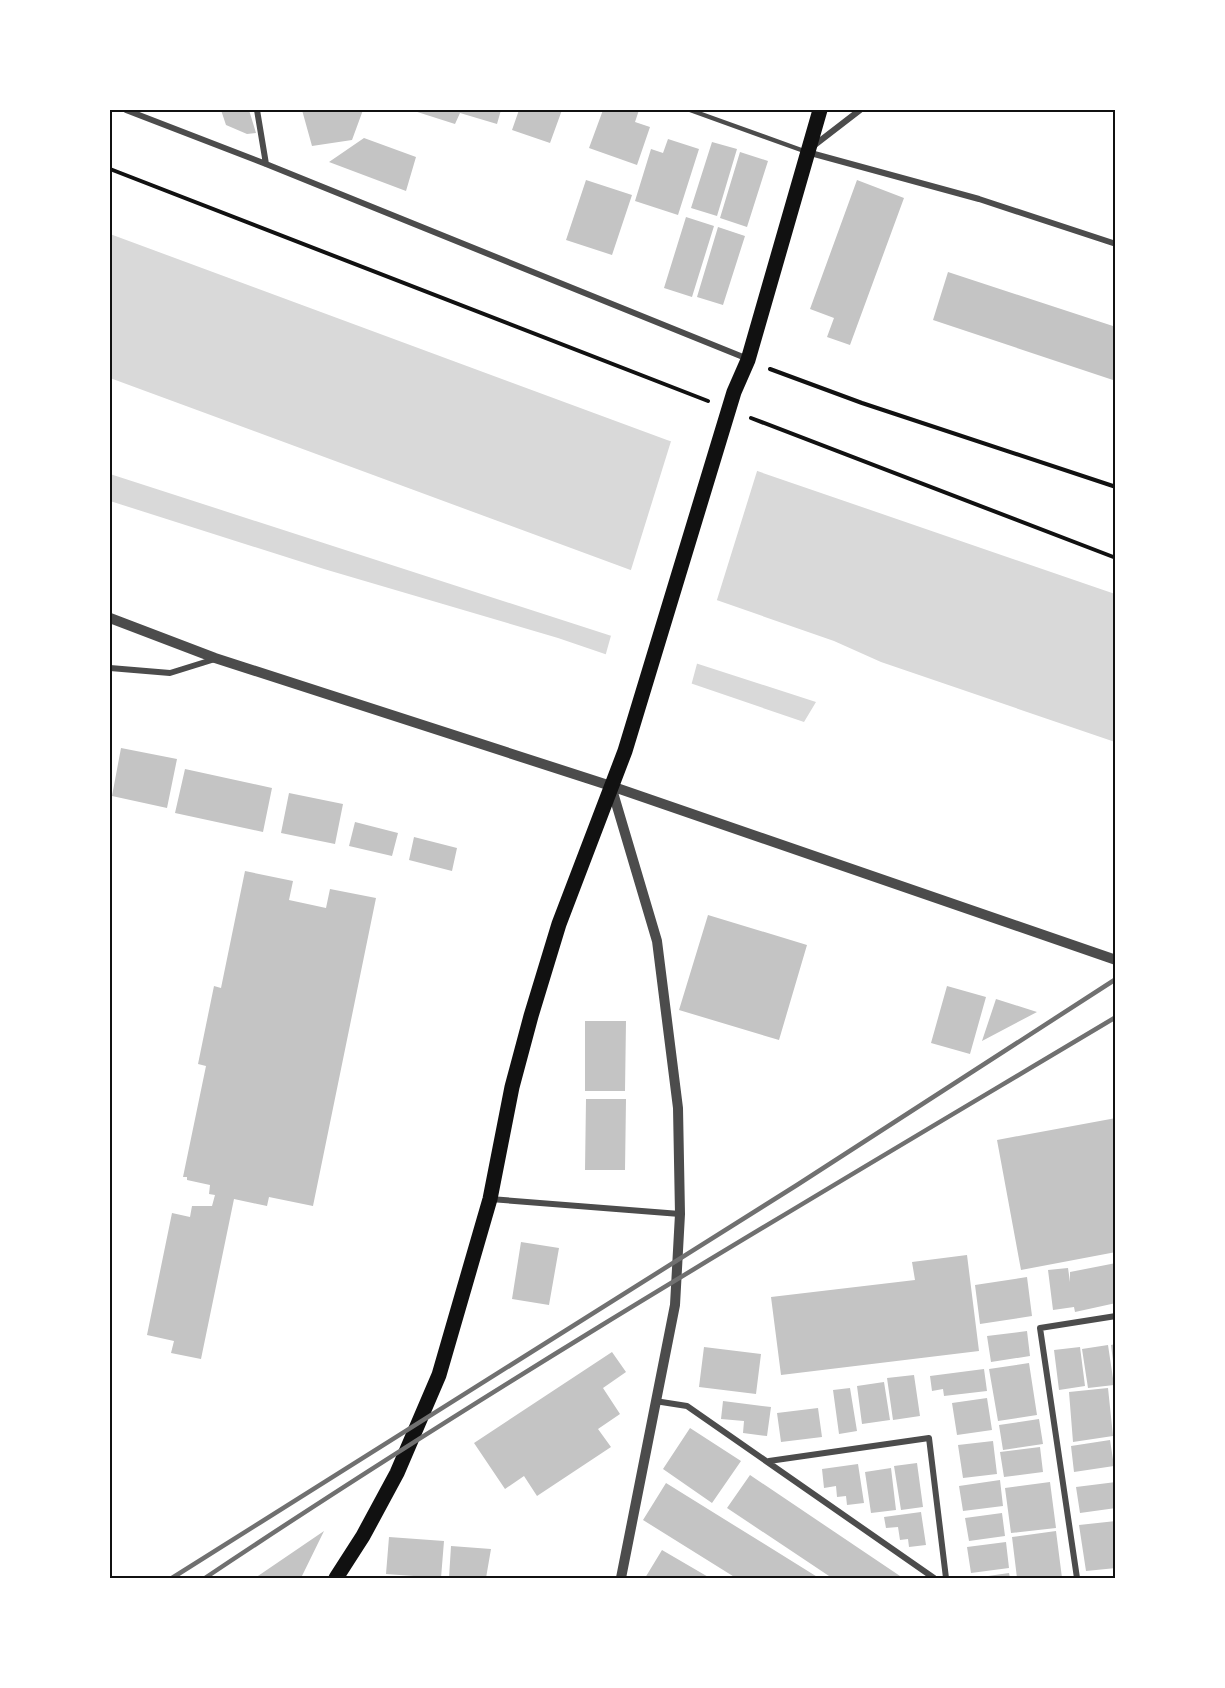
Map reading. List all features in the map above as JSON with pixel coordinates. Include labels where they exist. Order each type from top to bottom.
[{"type":"main road","points":[[336,1578],[392,1484],[439,1375],[490,1199],[512,1087],[534,1005],[559,924],[625,751],[734,392],[748,360],[820,110]]},
{"type":"street","points":[[126,110],[266,164],[748,360]]},
{"type":"street","points":[[257,110],[266,164]]},
{"type":"street","points":[[807,152],[860,110]]},
{"type":"street","points":[[807,152],[979,199],[1116,244]]},
{"type":"street","points":[[110,618],[215,658],[611,786],[1116,960]]},
{"type":"street","points":[[110,668],[170,673],[215,658]]},
{"type":"street","points":[[611,786],[657,941],[678,1108],[680,1214],[675,1305],[621,1578]]},
{"type":"street","points":[[490,1199],[680,1214]]},
{"type":"street","points":[[1077,1578],[1040,1328],[1116,1316]]},
{"type":"street","points":[[655,1401],[687,1406],[934,1578]]},
{"type":"street","points":[[769,1461],[929,1438],[946,1578]]},
{"type":"lane","points":[[690,110],[807,152]]},
{"type":"path","points":[[110,169],[710,402]]},
{"type":"path","points":[[748,360],[812,386],[1116,487]]},
{"type":"path","points":[[743,415],[1116,558]]},
{"type":"shaded area","points":[[110,234],[667,440],[1115,594],[1115,742],[881,662],[834,641],[636,572],[110,378]]},
{"type":"shaded area","points":[[110,474],[816,702],[804,722],[558,638],[324,569],[110,501]]},
{"type":"pier","points":[[672,438],[758,468],[716,603],[630,573]]},
{"type":"pier","points":[[612,632],[698,660],[691,686],[605,657]]},
{"type":"building","points":[[221,110],[249,110],[256,133],[247,134],[226,125]]},
{"type":"building","points":[[302,110],[363,110],[352,140],[312,146]]},
{"type":"building","points":[[411,110],[501,110],[497,124],[460,113],[455,124]]},
{"type":"building","points":[[519,110],[562,110],[550,143],[512,130]]},
{"type":"building","points":[[603,110],[639,110],[635,122],[650,127],[637,165],[589,148]]},
{"type":"building","points":[[364,138],[416,157],[406,191],[329,162]]},
{"type":"building","points":[[668,139],[699,149],[678,215],[635,201],[651,149],[663,153]]},
{"type":"building","points":[[712,142],[737,149],[717,216],[691,208]]},
{"type":"building","points":[[740,152],[768,161],[747,227],[720,218]]},
{"type":"building","points":[[586,180],[632,195],[612,255],[566,240]]},
{"type":"building","points":[[857,180],[904,198],[850,345],[827,337],[834,318],[810,309]]},
{"type":"building","points":[[686,217],[714,226],[692,297],[664,288]]},
{"type":"building","points":[[718,227],[745,236],[723,305],[697,297]]},
{"type":"building","points":[[948,272],[1116,327],[1116,381],[933,320]]},
{"type":"building","points":[[121,748],[177,759],[167,808],[112,796]]},
{"type":"building","points":[[185,769],[272,788],[263,832],[175,813]]},
{"type":"building","points":[[289,793],[343,804],[335,844],[281,833]]},
{"type":"building","points":[[355,822],[398,833],[392,856],[349,846]]},
{"type":"building","points":[[414,837],[457,848],[452,871],[409,860]]},
{"type":"building","points":[[245,871],[293,881],[289,900],[326,908],[330,889],[376,898],[313,1206],[269,1197],[267,1206],[234,1199],[201,1359],[171,1353],[174,1341],[147,1335],[172,1213],[190,1217],[192,1206],[212,1206],[215,1195],[209,1194],[210,1185],[183,1177],[206,1066],[198,1064],[214,986],[221,988]]},
{"type":"building","points":[[708,915],[807,945],[779,1040],[679,1010]]},
{"type":"building","points":[[947,986],[986,997],[970,1054],[931,1043]]},
{"type":"building","points":[[996,999],[1037,1012],[982,1041]]},
{"type":"building","points":[[585,1021],[626,1021],[625,1091],[585,1091]]},
{"type":"building","points":[[586,1099],[626,1099],[625,1170],[585,1170]]},
{"type":"building","points":[[1116,1118],[1116,1252],[1021,1270],[997,1140]]},
{"type":"building","points":[[521,1242],[559,1248],[549,1305],[512,1299]]},
{"type":"building","points":[[967,1255],[979,1351],[781,1375],[771,1297],[915,1280],[912,1262]]},
{"type":"building","points":[[1116,1263],[1116,1303],[1075,1312],[1074,1307],[1053,1310],[1048,1270],[1068,1268],[1070,1282],[1070,1272]]},
{"type":"building","points":[[1027,1277],[1032,1316],[980,1324],[975,1285]]},
{"type":"building","points":[[1027,1331],[1030,1356],[991,1362],[987,1336]]},
{"type":"building","points":[[1116,1344],[1116,1369],[1114,1369],[1111,1345]]},
{"type":"building","points":[[1108,1345],[1114,1385],[1088,1388],[1082,1349]]},
{"type":"building","points":[[704,1347],[761,1354],[756,1394],[699,1387]]},
{"type":"building","points":[[1080,1347],[1085,1386],[1059,1390],[1054,1350]]},
{"type":"building","points":[[612,1352],[626,1372],[603,1388],[620,1414],[598,1429],[611,1447],[537,1496],[524,1476],[505,1489],[474,1443]]},
{"type":"building","points":[[1029,1363],[1037,1415],[998,1421],[989,1369]]},
{"type":"building","points":[[984,1369],[987,1391],[944,1396],[943,1389],[932,1391],[930,1376]]},
{"type":"building","points":[[914,1375],[920,1416],[893,1420],[887,1378]]},
{"type":"building","points":[[884,1382],[890,1420],[862,1424],[857,1386]]},
{"type":"building","points":[[850,1388],[857,1431],[839,1434],[833,1390]]},
{"type":"building","points":[[1108,1388],[1113,1436],[1073,1442],[1069,1392]]},
{"type":"building","points":[[987,1398],[992,1430],[957,1435],[952,1403]]},
{"type":"building","points":[[723,1401],[771,1407],[767,1436],[743,1433],[744,1421],[721,1419]]},
{"type":"building","points":[[818,1408],[822,1437],[781,1442],[777,1413]]},
{"type":"building","points":[[1039,1419],[1043,1444],[1003,1450],[999,1425]]},
{"type":"building","points":[[690,1428],[741,1461],[712,1503],[663,1469]]},
{"type":"building","points":[[1110,1440],[1114,1466],[1074,1472],[1071,1446]]},
{"type":"building","points":[[993,1441],[997,1474],[963,1478],[958,1445]]},
{"type":"building","points":[[1040,1447],[1043,1472],[1004,1477],[1000,1452]]},
{"type":"building","points":[[917,1463],[923,1507],[901,1510],[894,1466]]},
{"type":"building","points":[[858,1464],[864,1503],[847,1505],[846,1496],[837,1497],[836,1486],[824,1488],[822,1469]]},
{"type":"building","points":[[891,1468],[896,1510],[871,1513],[865,1472]]},
{"type":"building","points":[[750,1475],[903,1578],[832,1578],[727,1508]]},
{"type":"building","points":[[1000,1480],[1003,1506],[963,1511],[959,1486]]},
{"type":"building","points":[[1050,1482],[1056,1528],[1011,1533],[1005,1488]]},
{"type":"building","points":[[1116,1482],[1116,1508],[1080,1513],[1076,1487]]},
{"type":"building","points":[[666,1483],[819,1578],[736,1578],[643,1520]]},
{"type":"building","points":[[921,1512],[926,1545],[909,1547],[908,1539],[900,1540],[898,1527],[886,1528],[884,1517]]},
{"type":"building","points":[[1002,1513],[1005,1536],[969,1541],[965,1518]]},
{"type":"building","points":[[1116,1521],[1116,1568],[1086,1571],[1079,1525]]},
{"type":"building","points":[[324,1531],[301,1578],[255,1578]]},
{"type":"building","points":[[1056,1531],[1062,1578],[1017,1578],[1012,1537]]},
{"type":"building","points":[[389,1537],[444,1541],[441,1578],[386,1574]]},
{"type":"building","points":[[1006,1542],[1009,1568],[971,1573],[967,1547]]},
{"type":"building","points":[[451,1546],[491,1549],[486,1578],[449,1578]]},
{"type":"building","points":[[662,1550],[710,1578],[645,1578]]},
{"type":"building","points":[[1009,1573],[1010,1578],[981,1578],[981,1577]]},
{"type":"railway","points":[[172,1578],[797,1185],[1116,979]]},
{"type":"railway","points":[[205,1578],[542,1362],[1116,1017]]}]
